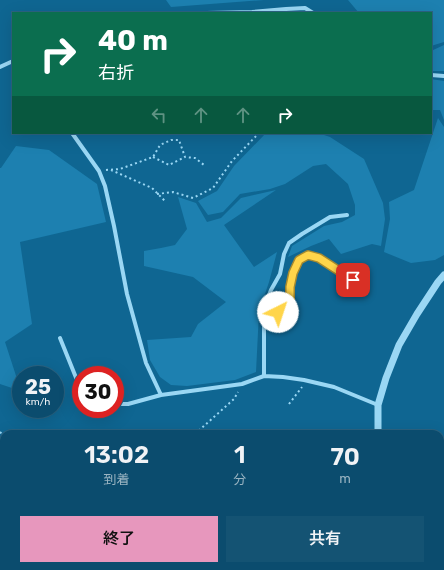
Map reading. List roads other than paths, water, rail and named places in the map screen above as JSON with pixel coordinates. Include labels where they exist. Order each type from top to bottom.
[{"type":"street","points":[[252,12],[305,8],[311,12]]},
{"type":"street","points":[[0,67],[12,63]]},
{"type":"street","points":[[432,75],[444,76]]},
{"type":"street","points":[[73,134],[99,170],[105,186],[127,294],[146,363],[161,395]]},
{"type":"street","points":[[264,376],[264,308],[271,290],[280,274],[284,254],[289,243],[330,217],[347,215]]},
{"type":"street","points":[[264,329],[278,312],[290,304],[290,287],[293,273],[299,260],[308,255],[319,258],[364,287]]},
{"type":"street","points":[[378,430],[378,405],[386,378],[399,345],[417,314],[441,282],[444,275]]},
{"type":"street","points":[[60,338],[72,368]]},
{"type":"street","points":[[124,404],[161,395],[242,384],[264,376],[308,380],[334,386],[378,405]]}]
